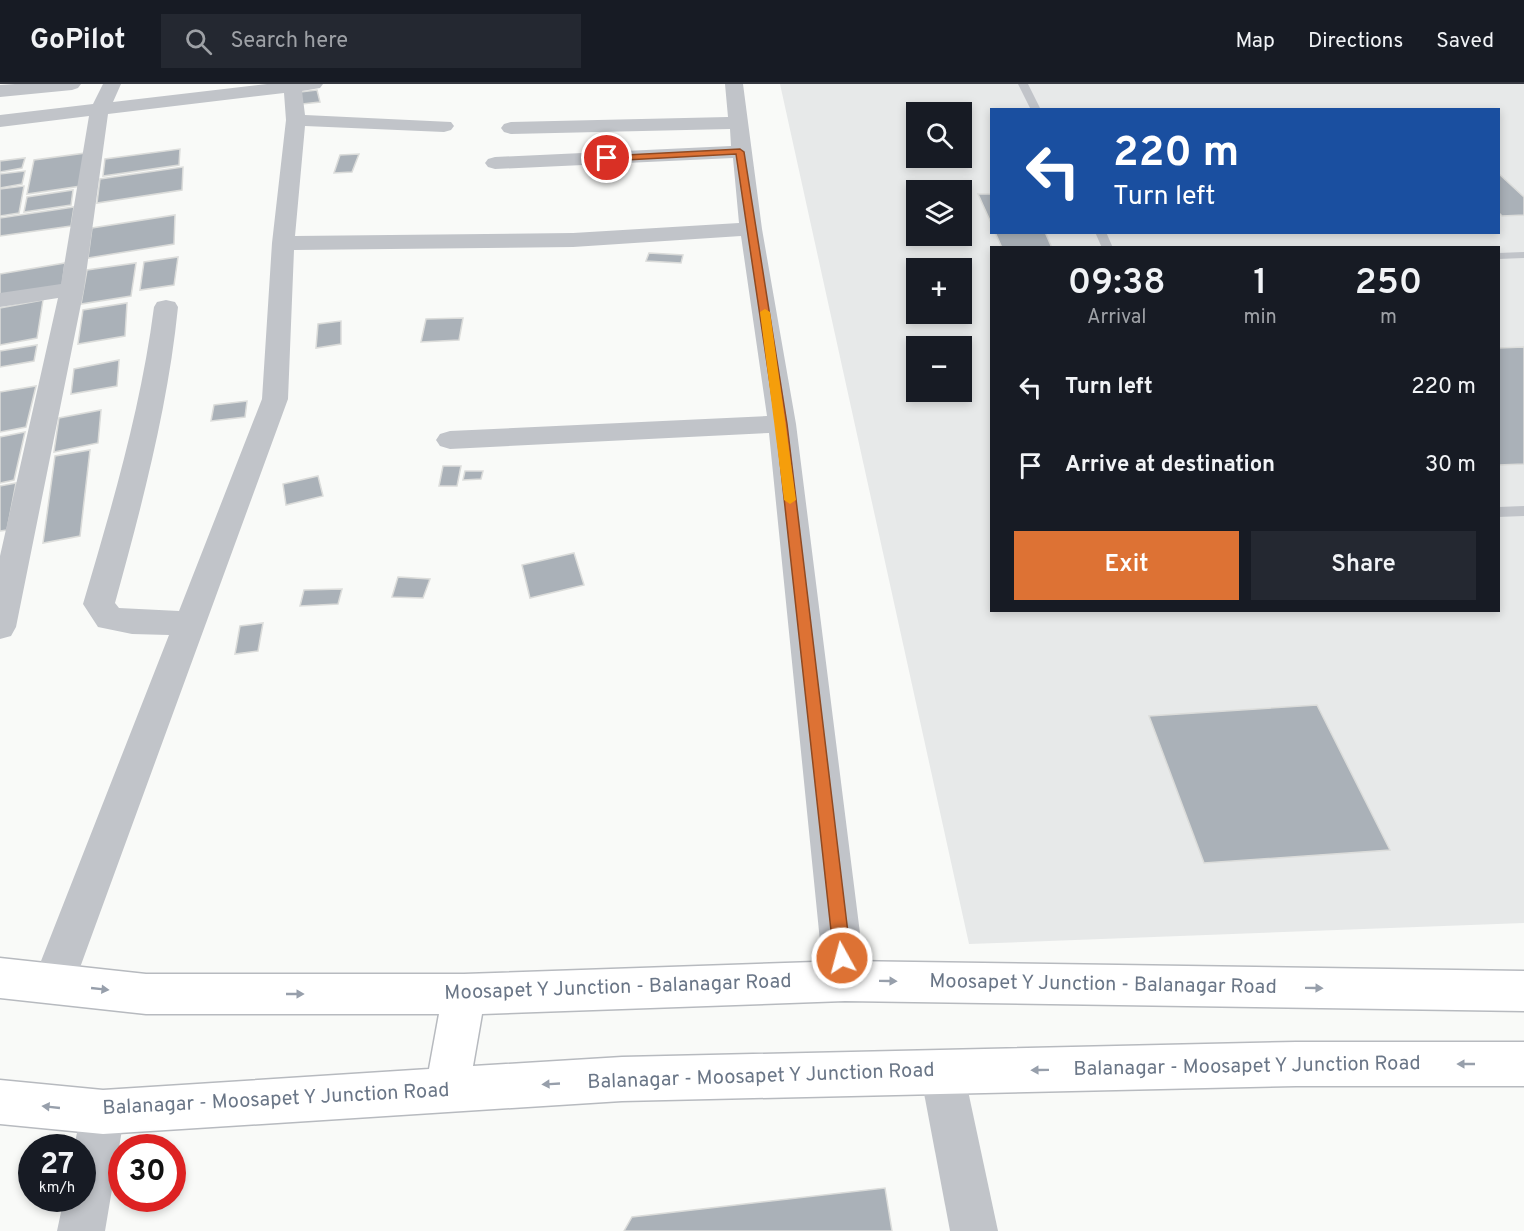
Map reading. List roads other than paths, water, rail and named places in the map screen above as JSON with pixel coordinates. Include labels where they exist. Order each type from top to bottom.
[{"type":"main road","name":"Moosapet Y Junction - Balanagar Road","points":[[0,978],[146,994],[464,994],[845,981],[1524,991]]},
{"type":"main road","points":[[447,1090],[464,994]]},
{"type":"main road","name":"Balanagar - Moosapet Y Junction Road","points":[[0,1102],[103,1112],[622,1079],[1296,1064],[1524,1064]]},
{"type":"street","points":[[0,91],[72,84]]},
{"type":"street","points":[[0,627],[72,289],[99,111],[112,84]]},
{"type":"street","points":[[734,84],[740,152],[782,424],[845,981]]},
{"type":"street","points":[[0,121],[99,111],[299,85],[283,243],[275,399],[53,984]]},
{"type":"street","points":[[296,120],[444,126]]},
{"type":"street","points":[[511,128],[738,123]]},
{"type":"street","points":[[495,163],[740,152]]},
{"type":"street","points":[[283,243],[573,240],[751,229]]},
{"type":"street","points":[[0,300],[72,289]]},
{"type":"street","points":[[166,307],[159,367],[124,517],[99,604],[109,618],[132,622],[190,623]]},
{"type":"street","points":[[450,440],[782,424]]},
{"type":"street","points":[[942,1072],[974,1231]]},
{"type":"street","points":[[81,1231],[103,1112]]},
{"type":"lane","points":[[1023,84],[1035,108]]},
{"type":"lane","points":[[1500,256],[1524,255]]},
{"type":"lane","points":[[1500,512],[1524,511]]}]
